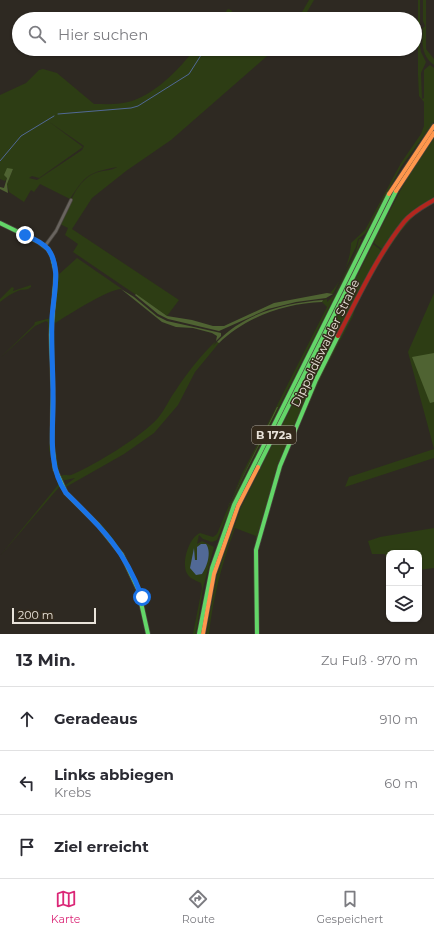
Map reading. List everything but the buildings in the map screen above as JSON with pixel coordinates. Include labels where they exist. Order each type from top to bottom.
[{"type":"main road","name":"B 172a","points":[[203,634],[214,574],[238,506],[394,185],[434,126]]},
{"type":"main road","name":"B 172a","points":[[199,634],[206,588],[224,527],[368,241],[408,171],[434,133]]},
{"type":"main road","name":"Dippoldiswalder Straße","points":[[257,634],[256,550],[260,530],[284,455],[316,380],[374,267],[405,221],[419,209],[434,200]]},
{"type":"main road","points":[[0,223],[45,246],[52,258],[55,275],[55,293],[52,318],[53,404],[51,443],[54,462],[61,487],[102,528],[125,559],[142,597],[148,634]]},
{"type":"street","points":[[45,246],[56,231],[71,200]]},
{"type":"green space","points":[[309,0],[314,0],[307,12],[302,12]]},
{"type":"green space","points":[[418,0],[420,0],[420,12],[418,12]]},
{"type":"green space","points":[[423,0],[426,0],[426,49],[434,59],[434,65],[427,57],[423,48],[423,28],[425,26],[423,21]]},
{"type":"green space","points":[[228,9],[233,12],[226,12]]},
{"type":"green space","points":[[422,54],[426,62],[421,73],[422,99],[424,98],[424,70],[430,65],[434,68],[434,122],[401,167],[366,233],[358,239],[356,247],[345,269],[351,249],[351,243],[365,230],[401,163],[421,134],[424,126],[424,102],[419,96],[418,75],[418,56],[422,56]]},
{"type":"green space","points":[[190,56],[267,56],[171,140],[126,171],[92,198],[72,229],[179,300],[167,316],[73,252],[78,244],[65,235],[68,228],[60,224],[77,189],[87,178],[93,174],[117,167],[94,173],[84,179],[80,184],[70,199],[40,184],[34,192],[31,190],[24,202],[9,192],[7,184],[13,169],[5,181],[0,179],[0,95],[26,83],[39,70],[43,69],[57,73],[94,104],[124,103],[138,99],[147,94],[174,73]],"holes":[[[48,121],[84,146],[82,150],[37,180],[29,178],[32,176],[39,178],[83,147]]]},
{"type":"green space","points":[[434,138],[434,198],[426,203],[406,221],[383,250],[374,243],[376,237],[407,178]]},
{"type":"green space","points":[[7,168],[13,169],[7,184],[8,193],[0,189],[0,187],[4,188],[7,178],[4,175]]},
{"type":"green space","points":[[414,216],[401,231],[380,262],[406,222]]},
{"type":"green space","points":[[359,239],[362,239],[357,252],[246,473],[217,540],[212,542],[203,539],[199,535],[197,544],[202,541],[214,547],[203,588],[196,634],[193,634],[202,588],[201,583],[191,578],[186,570],[185,558],[189,545],[200,533],[213,537],[217,534],[228,506],[229,507],[277,407],[232,497],[242,474],[327,307],[322,302],[323,300],[327,299],[327,302],[335,294],[356,251]]},
{"type":"green space","points":[[373,244],[382,251],[365,279],[326,358],[272,488],[258,534],[255,552],[255,634],[253,564],[256,536],[235,528],[219,580],[209,634],[206,634],[217,575],[241,507]]},
{"type":"green space","points":[[77,258],[122,289],[98,298],[54,324],[54,442],[60,476],[71,475],[92,465],[141,434],[158,418],[180,384],[200,358],[216,341],[213,346],[217,342],[219,343],[195,372],[178,405],[154,433],[124,454],[66,487],[71,497],[63,487],[75,478],[61,481],[55,462],[53,443],[53,317],[56,277]]},
{"type":"green space","points":[[374,271],[356,305],[353,316],[322,375],[292,441],[320,374],[368,280]]},
{"type":"green space","points":[[340,280],[333,294],[330,293],[334,288]]},
{"type":"green space","points":[[31,285],[28,289],[17,291],[0,302],[0,299],[12,287],[14,288],[13,291]]},
{"type":"green space","points":[[121,289],[134,297],[157,316],[167,321],[221,333],[221,336],[216,341],[217,336],[212,333],[193,328],[176,327],[162,322]]},
{"type":"green space","points":[[327,293],[333,294],[326,298],[296,302],[268,309],[219,331],[168,319],[158,314],[135,295],[136,294],[167,316],[192,320],[213,326],[224,326],[274,303]]},
{"type":"green space","points":[[434,293],[434,449],[408,352]]},
{"type":"green space","points":[[323,300],[322,302],[294,305],[267,313],[241,326],[219,343],[217,342],[240,324],[266,311],[309,301]]},
{"type":"green space","points":[[51,318],[52,403],[50,443],[60,486],[0,556],[58,485],[49,449],[51,404],[48,322],[46,321],[35,326],[0,358],[34,325],[35,322]]},
{"type":"green space","points":[[434,353],[434,402],[430,403],[412,357]]},
{"type":"green space","points":[[277,407],[278,407],[228,507]]},
{"type":"green space","points":[[434,449],[434,458],[345,487],[349,477]]},
{"type":"green space","points":[[286,457],[263,530],[280,471]]},
{"type":"green space","points":[[71,497],[104,527],[126,558],[103,527]]},
{"type":"green space","points":[[434,528],[434,568],[422,570],[422,550],[386,550],[386,556],[385,554],[372,554],[368,541],[380,537]]},
{"type":"water","points":[[201,544],[206,544],[209,555],[206,567],[202,574],[196,575],[190,568],[194,548],[195,560],[197,560],[197,547]]},
{"type":"waterway","points":[[58,114],[131,108],[138,106],[189,74],[201,56]]},
{"type":"waterway","points":[[0,161],[21,136],[54,116]]},
{"type":"traffic: fast","points":[[258,467],[396,191]]},
{"type":"traffic: fast","points":[[199,634],[212,568],[234,505],[389,194]]},
{"type":"traffic: fast","points":[[0,223],[39,242],[48,249],[52,256],[56,273],[51,335],[53,390],[52,443],[55,469],[66,493],[98,525],[122,555],[138,589],[148,634]]},
{"type":"traffic: fast","points":[[257,634],[256,550],[280,466],[316,380],[338,336]]},
{"type":"traffic: slow","points":[[389,194],[434,126]]},
{"type":"traffic: slow","points":[[396,191],[434,133]]},
{"type":"traffic: slow","points":[[203,634],[214,574],[238,506],[258,467]]},
{"type":"traffic: jam","points":[[338,336],[368,278],[394,235],[411,215],[434,200]]},
{"type":"route","points":[[25,235],[48,249],[52,258],[54,270],[55,293],[52,318],[53,404],[51,443],[54,462],[61,487],[102,528],[118,548],[133,574],[142,597]]}]
